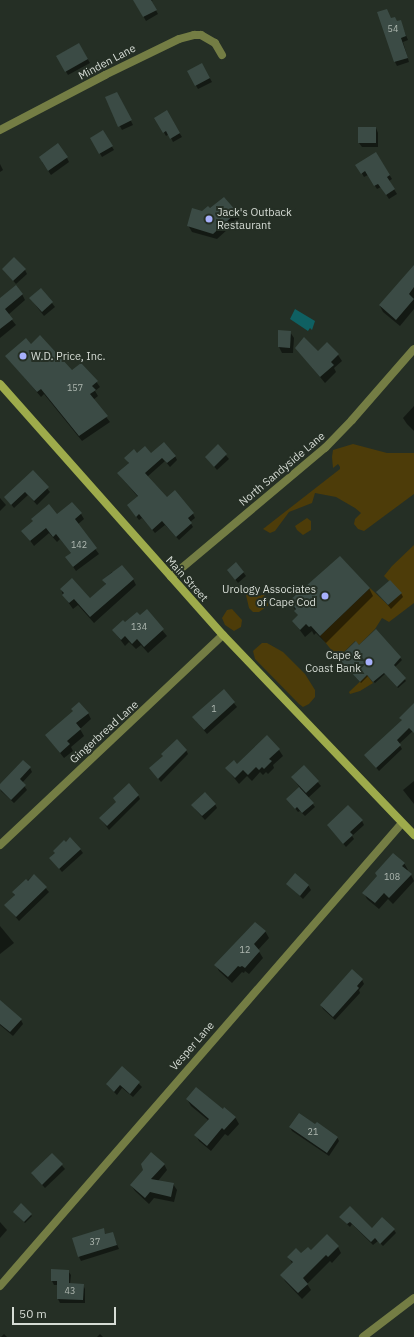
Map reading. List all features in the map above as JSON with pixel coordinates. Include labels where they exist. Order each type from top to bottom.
[{"type":"main road","name":"Main Street","points":[[0,384],[223,635],[414,835]]},
{"type":"street","name":"Minden Lane","points":[[0,130],[172,41],[194,35],[202,36],[215,43],[222,55]]},
{"type":"street","name":"North Sandyside Lane","points":[[171,577],[325,448],[352,420],[414,349]]},
{"type":"street","name":"Gingerbread Lane","points":[[0,845],[53,794],[189,669],[223,635]]},
{"type":"street","name":"Vesper Lane","points":[[0,1286],[402,823]]},
{"type":"street","points":[[363,1337],[414,1298]]},
{"type":"shaded area","points":[[353,444],[387,453],[414,453],[414,494],[364,531],[358,529],[354,524],[355,519],[361,513],[355,508],[336,497],[315,493],[312,503],[289,512],[275,531],[270,533],[263,529],[340,469],[338,464],[333,468],[333,450]]},
{"type":"shaded area","points":[[307,518],[311,521],[311,530],[303,535],[295,526]]},
{"type":"shaded area","points":[[414,545],[414,603],[389,622],[382,618],[375,629],[359,645],[355,641],[338,658],[320,636],[370,588],[388,605],[401,593],[384,576],[392,566]]},
{"type":"shaded area","points":[[251,590],[260,596],[263,594],[272,603],[259,612],[253,612],[249,608],[246,595]]},
{"type":"shaded area","points":[[232,609],[242,620],[241,627],[234,631],[225,625],[222,618],[227,610]]},
{"type":"shaded area","points":[[262,643],[267,643],[283,652],[305,674],[315,690],[315,697],[309,704],[303,707],[299,704],[255,659],[253,651]]},
{"type":"shaded area","points":[[367,675],[373,683],[360,691],[350,694],[349,692]]},
{"type":"water","points":[[295,309],[315,321],[312,330],[310,328],[308,331],[290,319]]},
{"type":"building","points":[[133,0],[151,0],[157,10],[143,17]]},
{"type":"building","points":[[387,9],[391,18],[395,17],[397,21],[401,20],[406,36],[401,38],[408,58],[394,62],[377,12]]},
{"type":"building","points":[[79,43],[88,59],[65,72],[56,56]]},
{"type":"building","points":[[202,63],[210,78],[195,86],[187,71]]},
{"type":"building","points":[[117,92],[132,120],[118,127],[105,97]]},
{"type":"building","points":[[167,110],[180,133],[170,139],[166,131],[163,133],[154,118]]},
{"type":"building","points":[[358,127],[376,127],[376,143],[358,143]]},
{"type":"building","points":[[103,130],[113,146],[99,154],[90,138]]},
{"type":"building","points":[[58,143],[68,157],[48,171],[39,157]]},
{"type":"building","points":[[376,152],[390,175],[387,177],[395,189],[386,195],[378,184],[374,186],[365,171],[361,174],[355,165]]},
{"type":"building","name":"Jack's Outback Restaurant","points":[[224,197],[237,212],[213,234],[187,226],[192,208],[202,211],[208,206],[210,208]]},
{"type":"building","points":[[14,257],[26,269],[13,281],[2,269]]},
{"type":"building","points":[[414,265],[414,287],[409,294],[414,299],[396,320],[379,305]]},
{"type":"building","points":[[16,285],[23,294],[5,309],[13,319],[0,329],[0,298]]},
{"type":"building","points":[[41,288],[53,302],[42,312],[29,298]]},
{"type":"building","points":[[278,330],[291,331],[290,348],[278,347]]},
{"type":"building","points":[[40,335],[72,370],[81,363],[98,381],[92,386],[96,390],[90,394],[108,416],[79,436],[41,389],[37,392],[5,356],[26,338],[31,344]]},
{"type":"building","points":[[304,337],[318,351],[327,342],[339,354],[331,362],[334,365],[320,377],[295,348]]},
{"type":"building","points":[[164,442],[176,456],[167,463],[162,458],[145,473],[167,497],[175,490],[194,513],[188,518],[192,523],[176,537],[162,521],[152,530],[139,514],[136,517],[127,505],[138,496],[117,473],[129,463],[124,458],[134,449],[137,453],[145,446],[151,453]]},
{"type":"building","points":[[218,444],[227,454],[214,467],[205,457]]},
{"type":"building","points":[[33,470],[49,487],[34,501],[25,492],[11,505],[4,497]]},
{"type":"building","points":[[72,502],[82,513],[75,519],[97,548],[73,567],[65,557],[71,553],[56,534],[53,537],[46,528],[30,541],[21,531],[33,521],[31,519],[49,504],[57,514]]},
{"type":"building","name":"Urology Associates of Cape Cod","points":[[340,556],[370,588],[320,636],[311,626],[309,627],[306,624],[300,630],[292,621],[298,615],[294,611],[296,609],[289,601]]},
{"type":"building","points":[[236,562],[244,572],[235,580],[227,570]]},
{"type":"building","points":[[122,565],[134,579],[90,617],[74,599],[69,603],[62,595],[64,593],[60,589],[72,578],[90,598],[106,584],[102,580]]},
{"type":"building","points":[[390,580],[402,593],[388,605],[376,592]]},
{"type":"building","points":[[147,609],[164,629],[144,647],[137,639],[132,644],[125,636],[121,640],[112,630],[123,620],[125,622],[137,612],[140,615]]},
{"type":"building","name":"Cape & Coast Bank","points":[[376,629],[401,657],[394,665],[406,678],[397,687],[384,673],[373,682],[367,675],[360,682],[338,658],[356,641],[359,645]]},
{"type":"building","points":[[224,689],[235,702],[204,730],[192,717]]},
{"type":"building","points":[[79,702],[89,713],[76,723],[81,729],[67,741],[70,744],[60,753],[45,735],[73,711],[71,709]]},
{"type":"building","points":[[414,703],[414,733],[409,728],[397,740],[401,745],[376,768],[364,755],[402,720],[399,718]]},
{"type":"building","points":[[267,735],[280,749],[269,759],[272,761],[264,769],[262,767],[259,770],[256,767],[248,775],[243,770],[235,778],[225,768],[234,760],[237,764]]},
{"type":"building","points":[[177,739],[187,750],[158,779],[149,768],[163,756],[161,754]]},
{"type":"building","points":[[23,760],[31,767],[20,779],[26,785],[11,800],[0,789],[0,784]]},
{"type":"building","points":[[304,765],[319,781],[306,793],[291,777]]},
{"type":"building","points":[[129,783],[139,795],[107,826],[99,818],[116,802],[113,798]]},
{"type":"building","points":[[299,787],[314,803],[302,813],[297,807],[295,809],[286,799]]},
{"type":"building","points":[[205,792],[216,804],[202,816],[191,805]]},
{"type":"building","points":[[348,805],[363,820],[350,832],[353,835],[343,844],[327,825]]},
{"type":"building","points":[[70,837],[81,849],[59,869],[49,858],[55,853],[53,851],[64,840],[66,842]]},
{"type":"building","points":[[393,853],[405,863],[402,866],[412,874],[389,898],[384,893],[375,903],[362,893],[377,876],[375,873]]},
{"type":"building","points":[[295,873],[309,885],[300,896],[286,884]]},
{"type":"building","points":[[34,874],[47,887],[16,917],[4,905],[15,895],[12,892],[26,879],[28,881]]},
{"type":"building","points":[[255,922],[266,931],[254,944],[260,951],[245,968],[238,966],[228,977],[214,965]]},
{"type":"building","points":[[352,969],[363,979],[357,986],[359,988],[333,1017],[320,1005]]},
{"type":"building","points":[[0,1000],[22,1019],[10,1032],[0,1024]]},
{"type":"building","points":[[122,1066],[140,1082],[130,1094],[120,1085],[114,1092],[106,1084]]},
{"type":"building","points":[[196,1087],[223,1109],[224,1107],[236,1117],[224,1130],[222,1128],[207,1146],[194,1135],[209,1119],[186,1099]]},
{"type":"building","points":[[299,1113],[315,1124],[317,1122],[338,1137],[327,1153],[289,1127]]},
{"type":"building","points":[[151,1152],[165,1164],[151,1179],[174,1183],[171,1197],[150,1192],[145,1198],[130,1185],[143,1170],[141,1164]]},
{"type":"building","points":[[52,1153],[63,1164],[42,1185],[31,1173]]},
{"type":"building","points":[[21,1203],[32,1214],[24,1222],[13,1212]]},
{"type":"building","points":[[350,1206],[372,1228],[382,1217],[395,1229],[380,1244],[375,1238],[371,1242],[350,1222],[347,1224],[339,1217]]},
{"type":"building","points":[[104,1228],[105,1234],[113,1232],[117,1245],[78,1257],[72,1238]]},
{"type":"building","points":[[327,1234],[339,1246],[328,1257],[326,1255],[303,1278],[308,1284],[298,1293],[280,1275],[293,1262],[287,1257],[296,1248],[301,1253],[308,1247],[311,1250]]},
{"type":"building","points":[[51,1269],[69,1270],[69,1283],[84,1284],[83,1300],[57,1299],[57,1281],[51,1281]]},
{"type":"place","name":"Jack's Outback Restaurant","points":[[209,219]]},
{"type":"place","name":"W.D. Price, Inc.","points":[[23,356]]},
{"type":"place","name":"Urology Associates of Cape Cod","points":[[325,596]]},
{"type":"place","name":"Cape & Coast Bank","points":[[369,662]]}]
